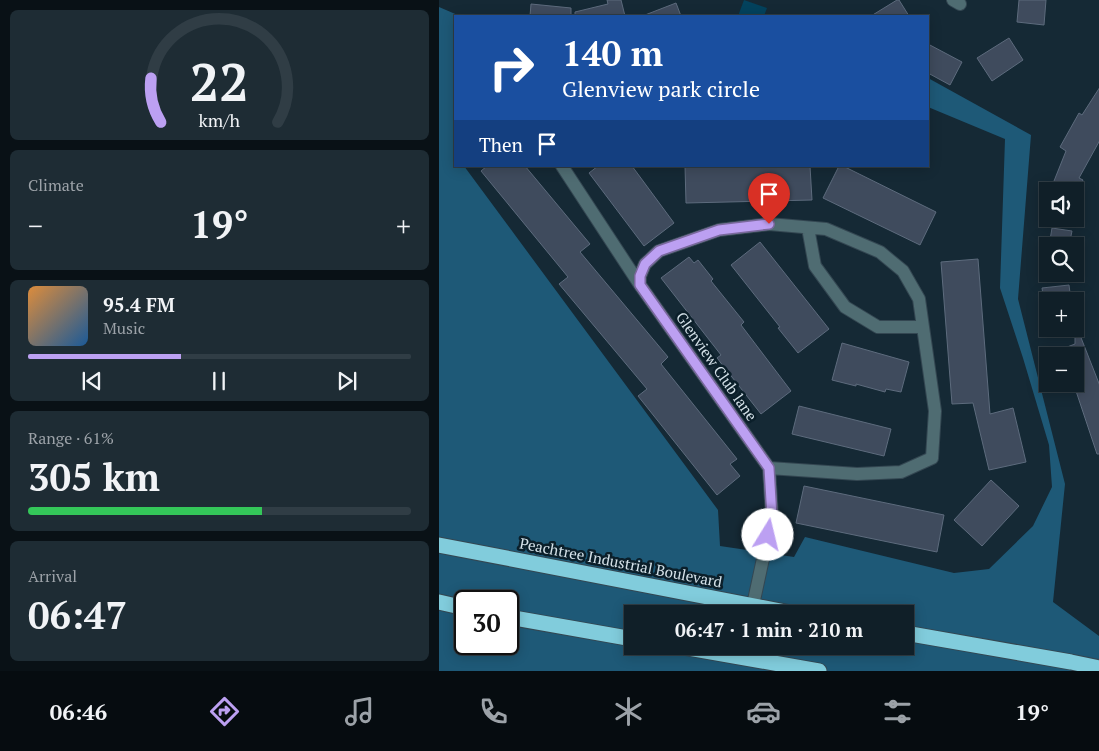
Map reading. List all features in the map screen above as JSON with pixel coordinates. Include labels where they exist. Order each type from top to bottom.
[{"type":"highway","name":"Peachtree Industrial Boulevard","points":[[439,545],[753,605]]},
{"type":"highway","points":[[439,602],[454,605]]},
{"type":"highway","points":[[519,619],[624,637]]},
{"type":"highway","points":[[914,635],[1099,668]]},
{"type":"highway","points":[[728,655],[819,671]]},
{"type":"street","name":"Glenview Club lane","points":[[563,167],[640,285],[769,468]]},
{"type":"street","points":[[640,285],[640,276],[645,264],[659,251],[719,230],[769,224],[826,229],[880,252],[903,270],[919,299],[935,411],[931,458],[901,472],[857,474],[769,468],[772,517],[753,605]]},
{"type":"street","points":[[808,228],[815,266],[845,307],[878,327],[923,327]]},
{"type":"shaded area","points":[[744,0],[767,8],[764,15],[738,15]]},
{"type":"shaded area","points":[[439,7],[458,15],[454,15],[454,167],[465,167],[718,510],[720,546],[794,557],[805,537],[954,573],[989,569],[1033,526],[1052,487],[1049,445],[1000,288],[1005,139],[929,107],[929,79],[1031,135],[1018,299],[1039,382],[1039,392],[1042,392],[1065,484],[1053,602],[1099,636],[1099,671],[439,671]]},
{"type":"building","points":[[607,0],[621,0],[625,15],[575,15],[575,12],[608,4]]},
{"type":"building","points":[[899,0],[908,15],[873,15]]},
{"type":"building","points":[[1019,0],[1046,0],[1044,25],[1017,22]]},
{"type":"building","points":[[676,3],[681,15],[645,15]]},
{"type":"building","points":[[531,4],[571,8],[571,15],[530,15]]},
{"type":"building","points":[[1009,38],[1023,60],[992,81],[977,58]]},
{"type":"building","points":[[929,45],[962,62],[950,85],[929,74]]},
{"type":"building","points":[[1100,87],[1100,140],[1079,178],[1083,180],[1082,182],[1054,182],[1066,151],[1060,147],[1079,113],[1082,115]]},
{"type":"building","points":[[486,167],[526,167],[590,244],[580,252],[668,357],[661,364],[737,459],[730,464],[740,476],[717,495],[638,396],[647,389],[559,284],[568,277],[481,171]]},
{"type":"building","points":[[597,167],[633,167],[674,223],[644,246],[589,173]]},
{"type":"building","points":[[685,167],[810,167],[812,200],[686,203]]},
{"type":"building","points":[[838,167],[845,167],[936,212],[920,245],[823,198]]},
{"type":"building","points":[[1052,228],[1072,231],[1071,237],[1050,237]]},
{"type":"building","points":[[760,242],[829,329],[798,353],[731,265]]},
{"type":"building","points":[[689,257],[694,263],[698,260],[713,279],[711,281],[744,322],[741,325],[791,391],[761,414],[717,358],[721,355],[661,278]]},
{"type":"building","points":[[978,259],[990,414],[1013,408],[1026,462],[989,470],[973,403],[952,404],[941,262]]},
{"type":"building","points":[[1069,285],[1070,292],[1043,292],[1042,288]]},
{"type":"building","points":[[1075,337],[1081,337],[1100,386],[1100,454],[1097,454],[1076,392],[1084,392],[1084,347],[1067,347],[1075,344]]},
{"type":"building","points":[[842,343],[909,362],[901,392],[886,389],[885,392],[832,380]]},
{"type":"building","points":[[799,406],[891,429],[884,456],[792,434]]},
{"type":"building","points":[[991,480],[1019,506],[982,546],[954,520]]},
{"type":"building","points":[[804,486],[944,515],[937,552],[796,523]]},
{"type":"route","points":[[768,535],[772,517],[769,468],[640,285],[640,276],[645,264],[659,251],[719,230],[769,224]]}]
